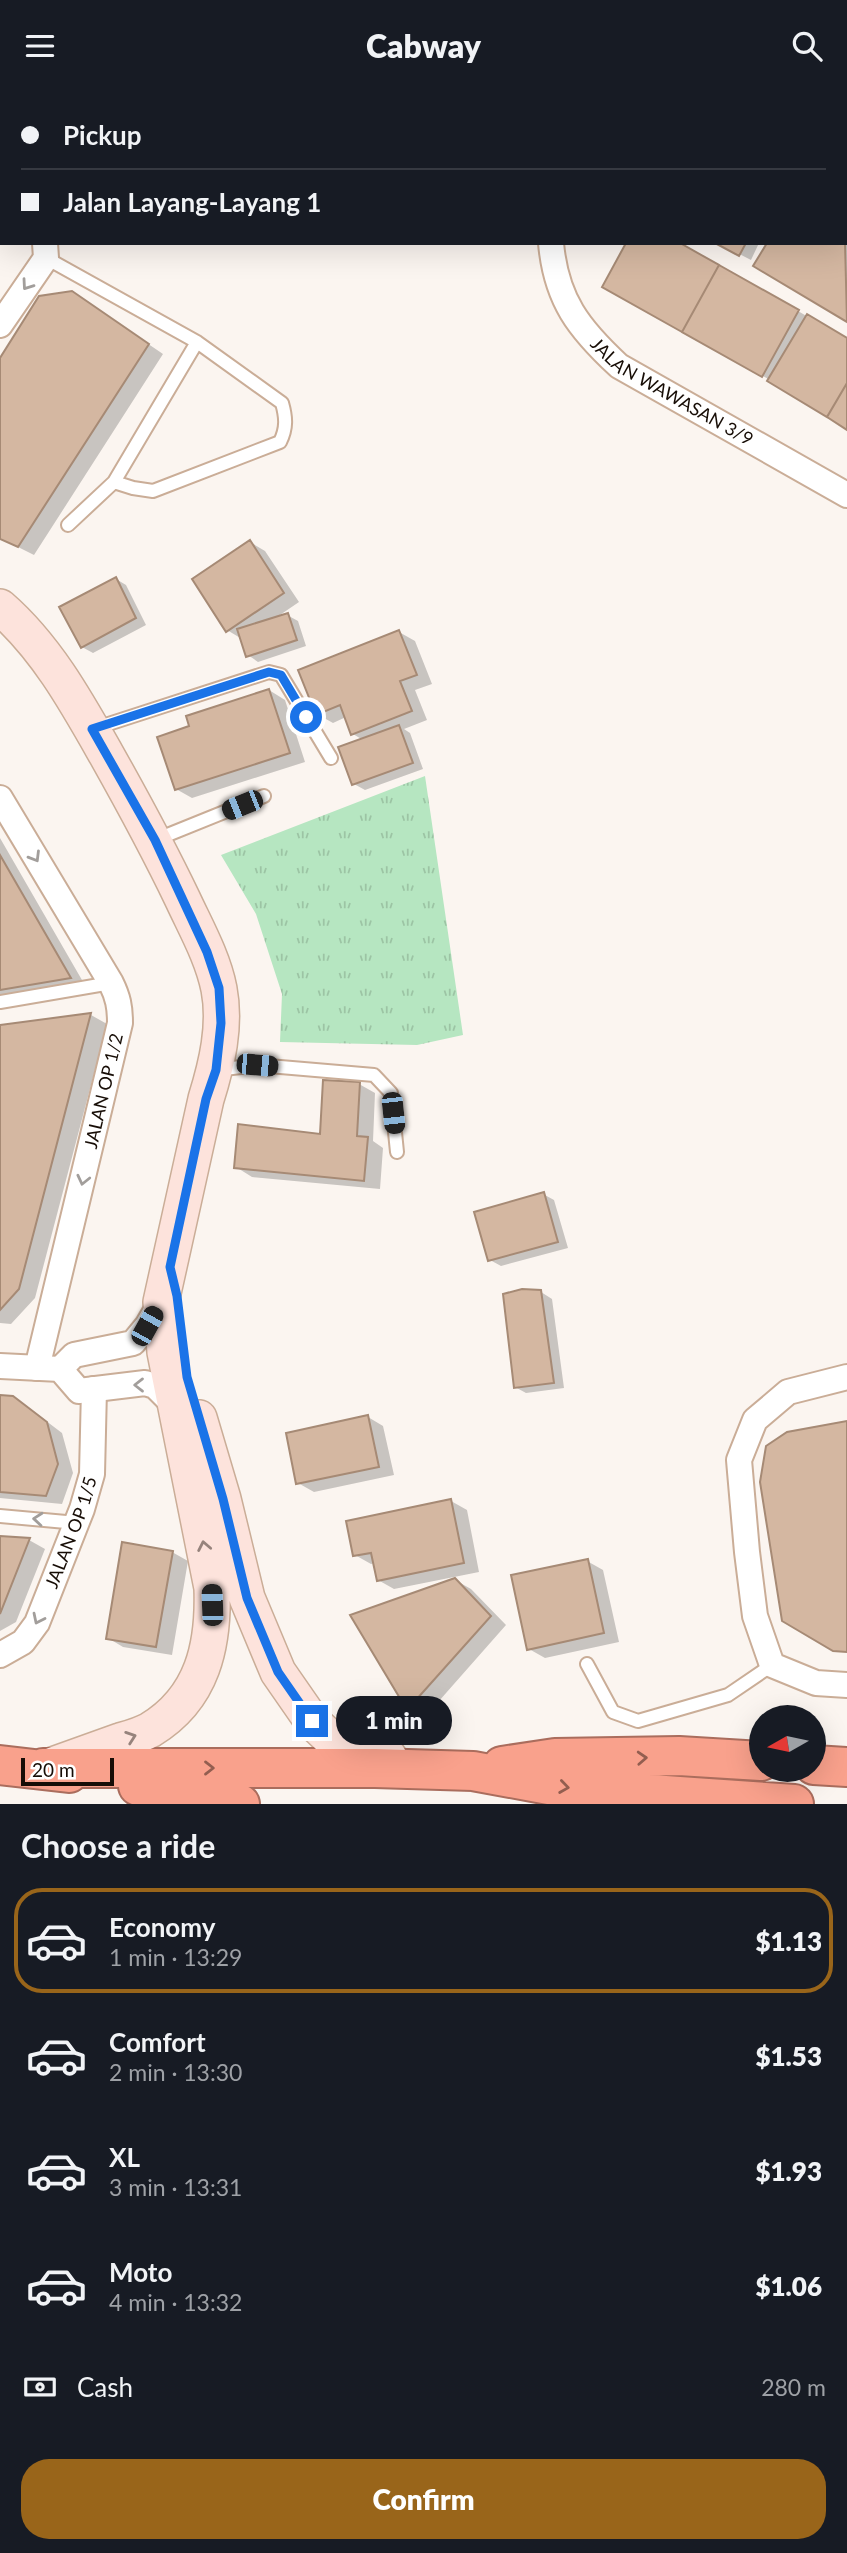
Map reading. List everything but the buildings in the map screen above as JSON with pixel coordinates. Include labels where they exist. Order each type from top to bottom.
[{"type":"highway","points":[[473,1771],[555,1758],[679,1756],[749,1760]]},
{"type":"highway","points":[[0,1765],[43,1768],[375,1767],[473,1771],[565,1788],[794,1804]]},
{"type":"highway","points":[[826,1766],[847,1767]]},
{"type":"highway","points":[[43,1768],[240,1804]]},
{"type":"street","name":"JALAN WAWASAN 3/9","points":[[551,245],[559,289],[576,321],[619,366],[847,495]]},
{"type":"street","points":[[0,325],[46,250]]},
{"type":"street","points":[[0,608],[40,648],[92,729],[155,840],[207,952],[219,988],[221,1023],[216,1070],[206,1099],[161,1301],[147,1326],[133,1343],[74,1355],[48,1369]]},
{"type":"street","name":"JALAN OP 1/2","points":[[0,798],[111,982],[118,998],[120,1023],[48,1369]]},
{"type":"street","points":[[170,1267],[177,1296],[187,1377],[223,1499],[247,1598],[278,1672],[312,1721],[351,1754],[381,1757],[555,1758]]},
{"type":"street","points":[[43,1768],[148,1731],[170,1716],[187,1696],[201,1672],[211,1633],[212,1588],[166,1352],[161,1301]]},
{"type":"street","points":[[0,1366],[48,1369],[79,1391],[145,1383],[155,1386],[176,1407]]},
{"type":"street","points":[[847,1377],[788,1392],[755,1420],[739,1460],[755,1616],[772,1665],[816,1683],[847,1685]]},
{"type":"street","name":"JALAN OP 1/5","points":[[0,1655],[23,1642],[37,1623],[77,1523],[92,1474],[94,1389]]},
{"type":"lane","points":[[46,250],[197,342],[282,403],[285,431],[280,442],[153,491],[114,482]]},
{"type":"lane","points":[[68,526],[114,482],[197,342]]},
{"type":"lane","points":[[92,729],[269,672],[281,675],[331,758]]},
{"type":"lane","points":[[155,840],[264,796]]},
{"type":"lane","points":[[0,1002],[111,982]]},
{"type":"lane","points":[[216,1070],[257,1065],[374,1075],[391,1093],[397,1152]]},
{"type":"lane","points":[[0,1516],[77,1523]]},
{"type":"lane","points":[[587,1664],[613,1712],[638,1721],[728,1695],[772,1665]]},
{"type":"green space","points":[[425,776],[463,1035],[417,1045],[280,1042],[282,994],[256,914],[221,855]]},
{"type":"route","points":[[306,717],[281,675],[269,672],[92,729],[155,840],[207,952],[219,988],[221,1023],[216,1070],[206,1099],[170,1267],[177,1296],[187,1377],[223,1499],[247,1598],[278,1672],[312,1721]]}]
